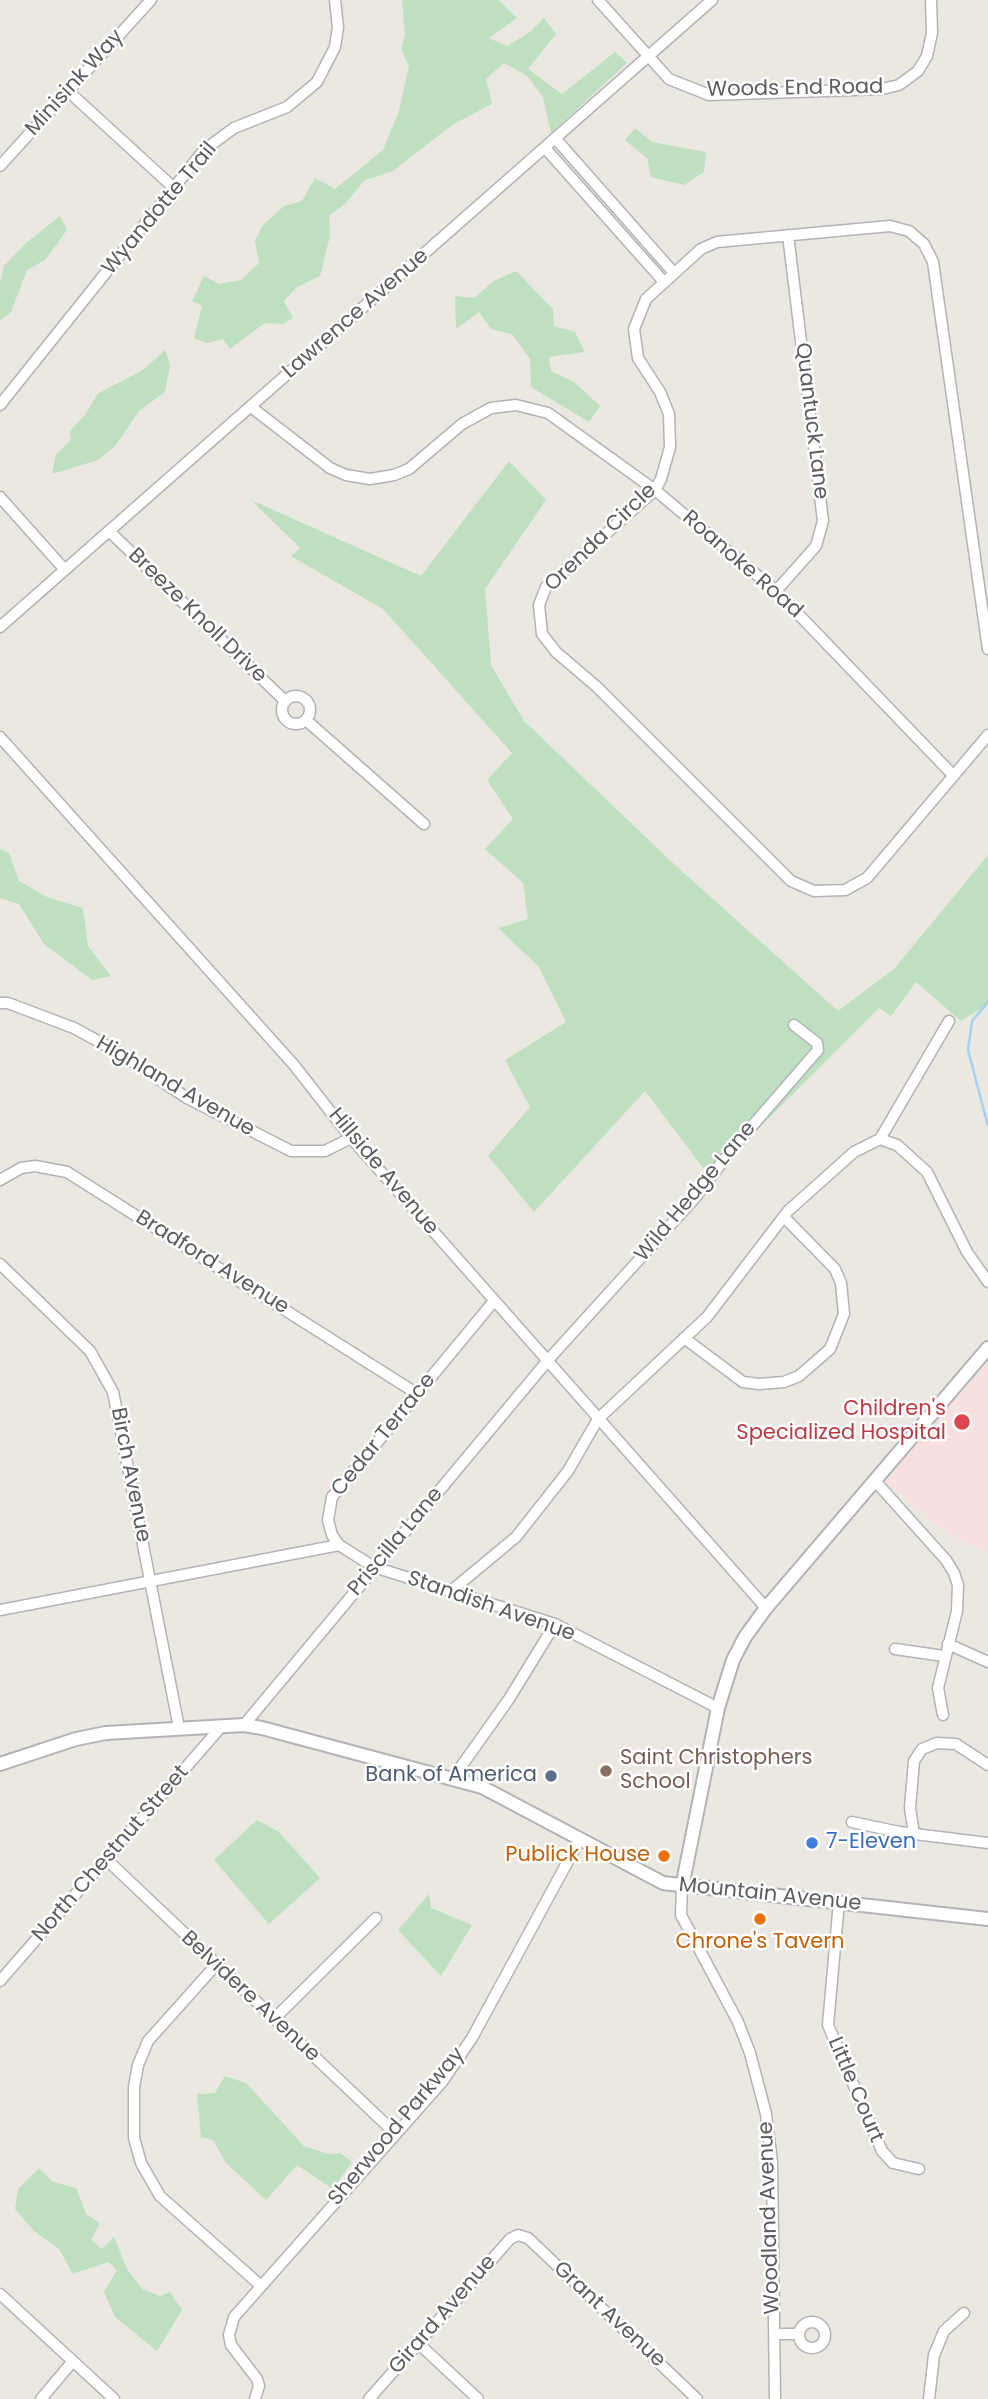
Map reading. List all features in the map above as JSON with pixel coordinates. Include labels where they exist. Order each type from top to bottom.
[{"type":"street","name":"Minisink Way","points":[[0,166],[150,0]]},
{"type":"street","name":"Wyandotte Trail","points":[[0,405],[204,150],[252,120],[287,107],[317,82],[335,47],[338,27],[335,0]]},
{"type":"street","points":[[598,0],[648,56]]},
{"type":"street","name":"Lawrence Avenue","points":[[0,627],[712,0]]},
{"type":"street","name":"Woods End Road","points":[[648,56],[669,79],[709,95],[883,89],[909,79],[927,56],[932,33],[930,0]]},
{"type":"street","points":[[68,91],[174,188]]},
{"type":"street","points":[[555,138],[674,273]]},
{"type":"street","points":[[544,148],[664,282]]},
{"type":"street","name":"Orenda Circle","points":[[988,649],[930,252],[917,237],[890,226],[710,245],[664,282],[642,304],[636,319],[634,339],[638,358],[660,393],[669,414],[668,458],[655,490],[546,587],[539,605],[542,634],[556,652],[597,687],[791,881],[802,887],[827,893],[857,885],[874,870],[952,774],[988,735]]},
{"type":"street","name":"Quantuck Lane","points":[[776,591],[816,546],[823,521],[788,235]]},
{"type":"street","name":"Roanoke Road","points":[[251,407],[330,468],[346,475],[370,479],[409,469],[476,414],[499,406],[533,407],[556,417],[655,490],[776,591],[952,774]]},
{"type":"street","points":[[0,497],[65,570]]},
{"type":"street","name":"Breeze Knoll Drive","points":[[109,531],[285,701]]},
{"type":"street","name":"Breeze Knoll Drive","points":[[297,695],[305,699],[311,712],[306,720],[298,724],[288,722],[282,710],[285,701],[297,695]]},
{"type":"street","name":"Breeze Knoll Drive","points":[[306,720],[424,824]]},
{"type":"street","name":"Hillside Avenue","points":[[0,737],[294,1065],[351,1138],[494,1301],[549,1359],[598,1419],[766,1608]]},
{"type":"street","name":"Highland Avenue","points":[[0,1003],[8,1003],[74,1028],[118,1052],[187,1098],[291,1151],[325,1151],[351,1138]]},
{"type":"street","points":[[451,1591],[492,1559],[544,1506],[569,1471],[598,1419],[722,1298],[784,1217],[808,1192],[855,1152],[880,1139],[949,1021]]},
{"type":"street","name":"Wild Hedge Lane","points":[[549,1359],[694,1199],[733,1148],[818,1050],[817,1043],[794,1025]]},
{"type":"street","points":[[880,1139],[897,1145],[927,1171],[967,1252],[988,1282]]},
{"type":"street","name":"Bradford Avenue","points":[[0,1180],[28,1166],[48,1166],[67,1171],[416,1393]]},
{"type":"street","points":[[684,1338],[743,1382],[759,1384],[784,1382],[799,1376],[830,1349],[843,1321],[841,1283],[835,1269],[784,1217]]},
{"type":"street","name":"Birch Avenue","points":[[0,1264],[78,1338],[106,1377],[117,1407],[179,1728]]},
{"type":"street","name":"Cedar Terrace","points":[[340,1545],[329,1528],[332,1497],[494,1301]]},
{"type":"street","points":[[682,1887],[718,1708],[733,1660],[766,1608],[988,1348]]},
{"type":"street","name":"Priscilla Lane","points":[[244,1726],[549,1359]]},
{"type":"street","points":[[876,1482],[946,1560],[954,1573],[959,1598],[937,1688],[943,1715]]},
{"type":"street","points":[[0,1610],[340,1545],[374,1567]]},
{"type":"street","name":"Standish Avenue","points":[[374,1567],[555,1624],[718,1708]]},
{"type":"street","points":[[453,1778],[509,1699],[555,1624]]},
{"type":"street","points":[[948,1643],[988,1662]]},
{"type":"street","points":[[895,1649],[944,1656]]},
{"type":"street","name":"Mountain Avenue","points":[[0,1764],[76,1739],[106,1733],[244,1726],[453,1778],[490,1791],[663,1883],[988,1919]]},
{"type":"street","name":"North Chestnut Street","points":[[0,1981],[221,1727]]},
{"type":"street","points":[[914,1834],[910,1808],[914,1762],[922,1749],[937,1743],[957,1744],[988,1765]]},
{"type":"street","points":[[852,1822],[914,1834],[988,1843]]},
{"type":"street","name":"Sherwood Parkway","points":[[255,2399],[259,2386],[257,2379],[236,2355],[229,2335],[234,2316],[442,2082],[472,2038],[580,1839]]},
{"type":"street","name":"Belvidere Avenue","points":[[106,1859],[215,1966],[395,2133]]},
{"type":"street","name":"Woodland Avenue","points":[[682,1887],[681,1914],[738,2022],[750,2053],[766,2114],[772,2162],[775,2399]]},
{"type":"street","name":"Little Court","points":[[839,1902],[828,2025],[882,2151],[893,2163],[919,2169]]},
{"type":"street","points":[[274,2020],[376,1918]]},
{"type":"street","points":[[215,1966],[148,2040],[138,2064],[134,2087],[134,2138],[141,2164],[160,2196],[260,2286]]},
{"type":"street","name":"Girard Avenue","points":[[369,2399],[510,2239],[518,2235]]},
{"type":"street","name":"Grant Avenue","points":[[518,2235],[528,2238],[697,2399]]},
{"type":"street","points":[[0,2294],[114,2399]]},
{"type":"street","points":[[929,2399],[932,2364],[939,2342],[950,2323],[964,2313]]},
{"type":"street","points":[[775,2334],[799,2334]]},
{"type":"street","points":[[418,2343],[478,2399]]},
{"type":"street","points":[[41,2399],[73,2361]]},
{"type":"shaded area","name":"Children's Specialized Hospital","points":[[988,1363],[988,1552],[946,1533],[883,1480]]},
{"type":"green space","points":[[402,0],[499,0],[517,18],[489,38],[507,46],[530,32],[544,18],[556,34],[528,69],[562,94],[615,52],[627,63],[551,133],[543,97],[526,75],[504,63],[486,79],[492,104],[452,125],[393,171],[365,180],[344,205],[329,215],[330,236],[320,276],[297,287],[284,301],[293,318],[283,324],[265,323],[230,349],[223,339],[207,343],[194,338],[202,306],[192,301],[204,276],[219,284],[241,280],[259,263],[255,241],[263,225],[284,206],[302,201],[315,178],[335,189],[383,150],[399,111],[409,66],[401,49],[405,34]]},
{"type":"green space","points":[[635,128],[652,142],[706,152],[704,172],[684,185],[651,177],[647,158],[625,140]]},
{"type":"green space","points":[[60,216],[67,230],[45,260],[27,270],[11,312],[0,321],[0,283],[4,266],[26,243]]},
{"type":"green space","points":[[516,271],[553,309],[554,326],[575,332],[585,352],[549,357],[551,371],[574,382],[600,406],[589,422],[531,387],[530,359],[512,334],[491,329],[479,312],[456,329],[455,296],[474,298],[494,281]]},
{"type":"green space","points":[[165,350],[170,365],[165,392],[139,411],[116,445],[98,460],[52,474],[56,454],[71,440],[70,431],[86,414],[97,394],[143,370]]},
{"type":"green space","points":[[509,461],[546,500],[485,589],[491,665],[524,721],[675,865],[838,1011],[894,969],[988,855],[988,1004],[961,1021],[916,982],[891,1016],[879,1008],[710,1177],[645,1091],[534,1212],[488,1156],[530,1107],[505,1060],[566,1022],[539,967],[498,928],[528,919],[523,883],[485,849],[513,819],[487,780],[512,753],[383,609],[291,556],[300,548],[251,500],[421,576]]},
{"type":"green space","points":[[0,849],[9,853],[19,881],[47,897],[83,908],[88,946],[111,976],[92,980],[44,944],[19,904],[0,898]]},
{"type":"green space","points":[[257,1820],[279,1832],[320,1878],[269,1924],[214,1860]]},
{"type":"green space","points":[[429,1894],[431,1908],[472,1925],[441,1976],[398,1930]]},
{"type":"green space","points":[[225,2076],[246,2083],[304,2146],[328,2154],[340,2153],[352,2162],[333,2189],[297,2165],[266,2200],[226,2163],[213,2140],[201,2137],[197,2094],[215,2093]]},
{"type":"green space","points":[[39,2168],[53,2182],[76,2188],[86,2214],[100,2223],[91,2240],[102,2249],[114,2237],[127,2269],[142,2289],[160,2296],[170,2292],[182,2310],[157,2351],[115,2317],[104,2292],[117,2270],[108,2262],[73,2274],[59,2249],[34,2231],[15,2209],[18,2189]]},
{"type":"waterway","points":[[988,1002],[972,1021],[968,1050],[988,1126]]},
{"type":"place","name":"Children's Specialized Hospital","points":[[962,1422]]},
{"type":"place","name":"Saint Christophers School","points":[[606,1771]]},
{"type":"place","name":"Bank of America","points":[[551,1776]]},
{"type":"place","name":"7-Eleven","points":[[812,1843]]},
{"type":"place","name":"Publick House","points":[[664,1856]]},
{"type":"place","name":"Chrone's Tavern","points":[[760,1919]]}]
